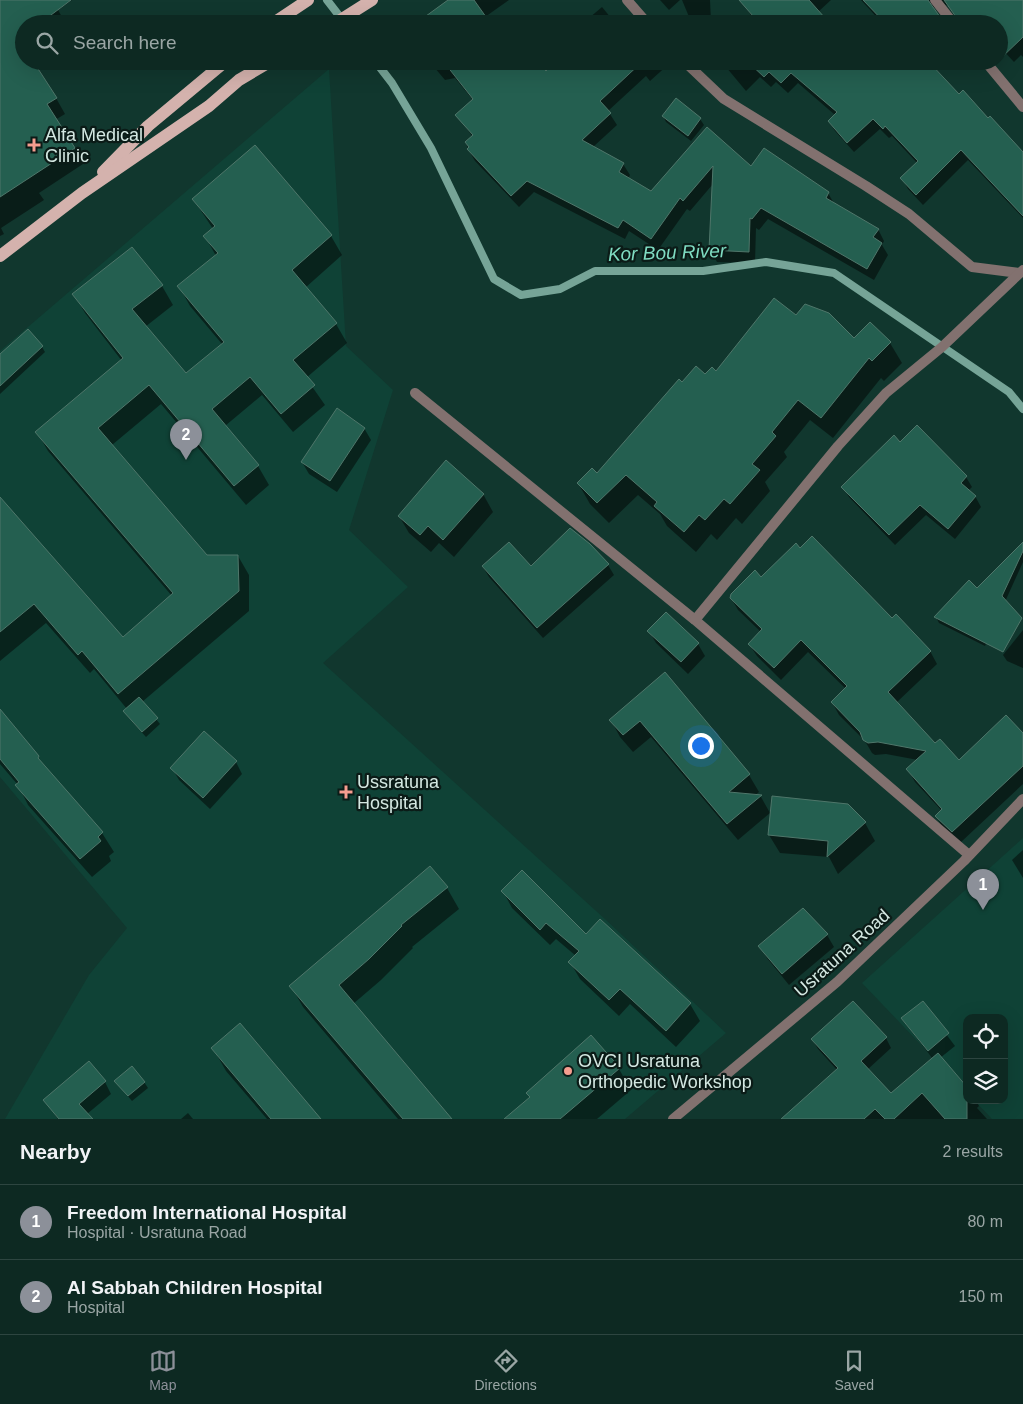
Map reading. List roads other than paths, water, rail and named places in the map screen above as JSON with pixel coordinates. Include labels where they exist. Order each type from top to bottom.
[{"type":"main road","points":[[286,15],[308,0]]},
{"type":"main road","points":[[349,15],[372,0]]},
{"type":"main road","points":[[82,193],[148,126],[215,70]]},
{"type":"main road","points":[[0,256],[82,193],[209,106],[239,80],[256,70]]},
{"type":"street","points":[[627,0],[640,15]]},
{"type":"street","points":[[934,0],[946,15]]},
{"type":"street","points":[[693,70],[724,99],[909,214],[972,267],[1021,272]]},
{"type":"street","points":[[992,70],[1023,107]]},
{"type":"street","points":[[695,620],[838,446],[886,394],[942,347],[1021,272]]},
{"type":"street","points":[[415,393],[695,620],[970,854]]},
{"type":"street","name":"Usratuna Road","points":[[673,1119],[837,982],[970,854],[1023,799]]},
{"type":"waterway","name":"Kor Bou River","points":[[327,0],[339,15]]},
{"type":"waterway","name":"Kor Bou River","points":[[382,70],[392,83],[431,148],[494,279],[521,295],[560,289],[595,271],[703,271],[766,262],[834,273],[1009,392],[1023,409]]},
{"type":"place","name":"Alfa Medical Clinic","points":[[34,145]]},
{"type":"place","name":"Al Sabbah Children Hospital","points":[[186,460]]},
{"type":"place","name":"Ussratuna Hospital","points":[[346,792]]},
{"type":"place","name":"Freedom International Hospital","points":[[983,910]]},
{"type":"place","name":"OVCI Usratuna Orthopedic Workshop","points":[[568,1071]]}]
